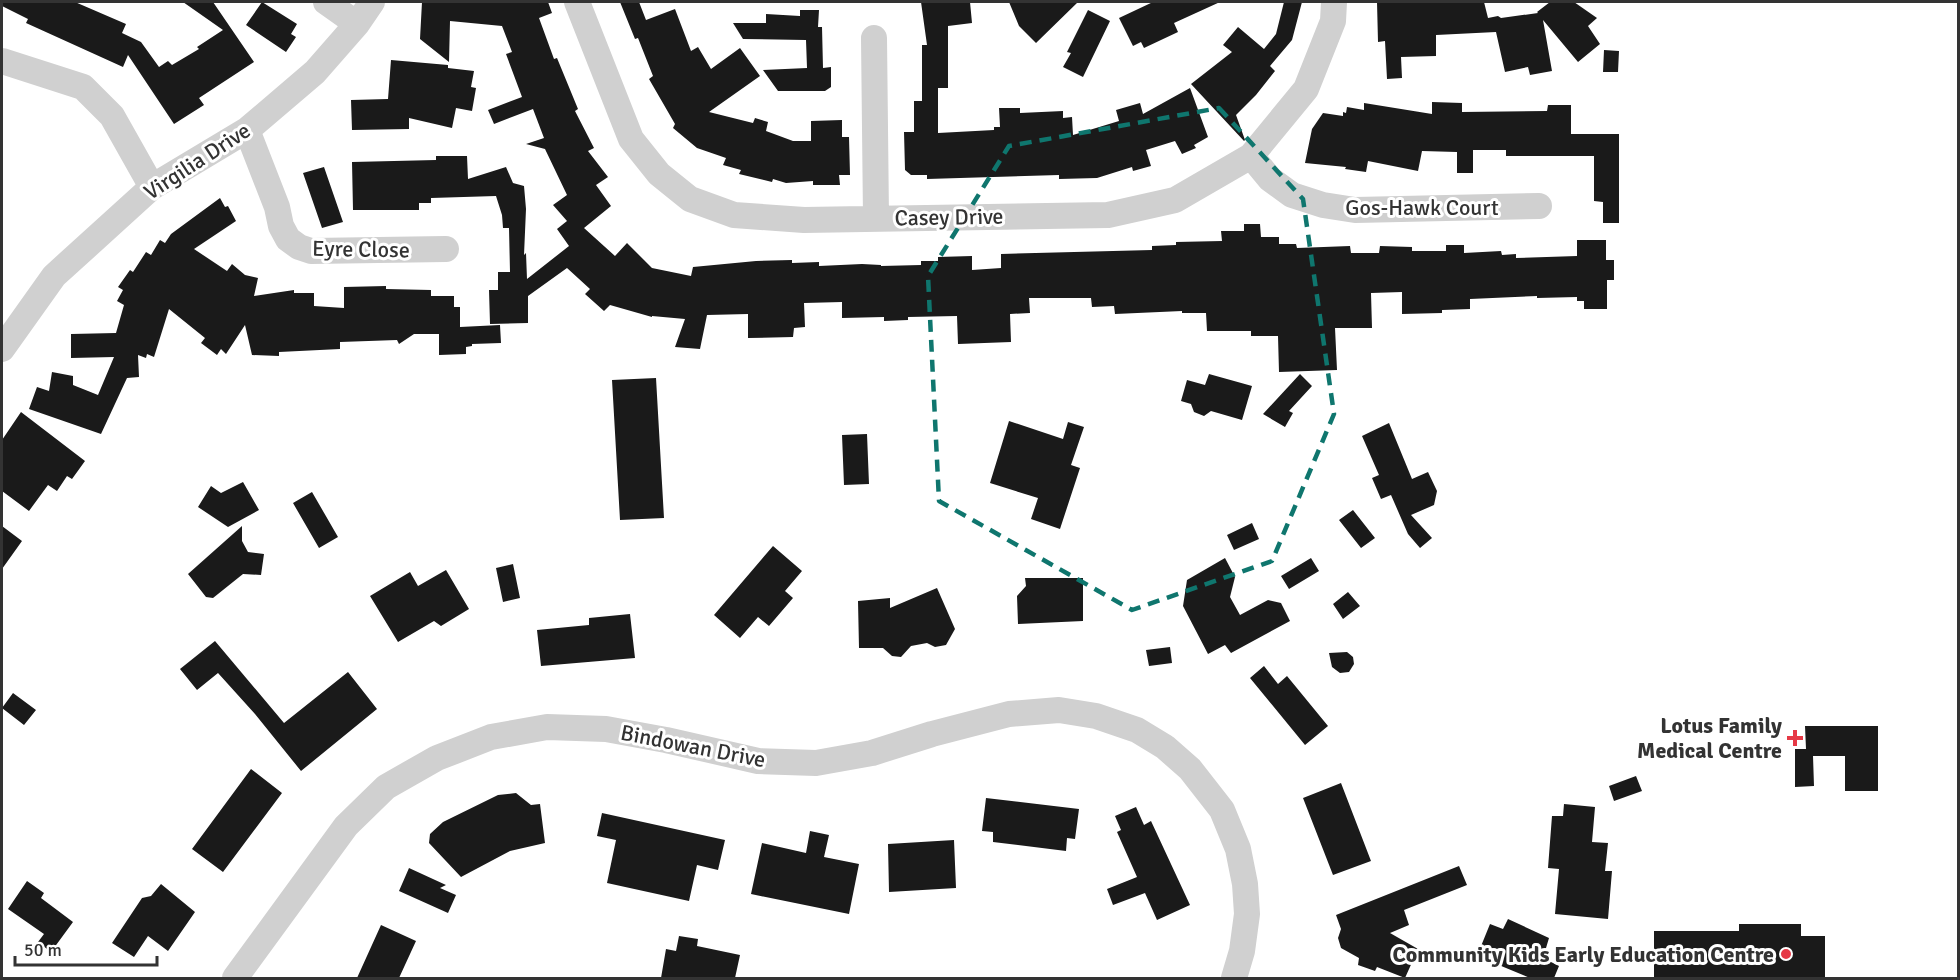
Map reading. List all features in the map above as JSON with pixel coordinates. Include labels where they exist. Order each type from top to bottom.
[{"type":"street","points":[[326,2],[357,24]]},
{"type":"street","name":"Virgilia Drive","points":[[2,349],[54,276],[152,187],[247,130],[315,72],[357,24],[372,2]]},
{"type":"street","name":"Casey Drive","points":[[577,2],[631,139],[659,174],[690,198],[734,215],[804,220],[1108,214],[1175,200],[1251,156],[1306,89],[1333,21],[1334,2]]},
{"type":"street","points":[[874,38],[876,218]]},
{"type":"street","points":[[2,62],[83,87],[112,116],[152,187]]},
{"type":"street","name":"Eyre Close","points":[[247,130],[277,207],[280,226],[288,239],[298,247],[311,251],[446,249]]},
{"type":"street","name":"Gos-Hawk Court","points":[[1251,156],[1270,179],[1292,195],[1323,205],[1355,210],[1539,206]]},
{"type":"street","name":"Bindowan Drive","points":[[234,978],[346,826],[386,787],[437,758],[491,737],[547,727],[606,729],[758,761],[816,763],[872,753],[932,734],[1009,714],[1059,711],[1096,716],[1137,730],[1165,747],[1190,769],[1222,810],[1238,849],[1245,884],[1247,915],[1242,951],[1234,978]]},
{"type":"highlighted area","points":[[1219,108],[1303,199],[1334,414],[1272,561],[1132,610],[939,501],[928,276],[1009,146]]},
{"type":"building","points":[[2,2],[75,2],[126,24],[122,33],[141,42],[159,67],[168,61],[172,65],[199,49],[197,47],[223,30],[183,2],[213,2],[254,62],[199,98],[204,105],[174,124],[128,55],[123,67],[26,23],[28,19],[2,6]]},
{"type":"building","points":[[262,2],[297,24],[291,34],[296,37],[286,52],[246,25]]},
{"type":"building","points":[[422,2],[548,2],[552,13],[539,18],[554,59],[557,58],[578,109],[575,111],[594,148],[588,151],[608,177],[596,185],[611,206],[584,228],[615,256],[627,243],[652,268],[691,276],[693,267],[756,261],[819,262],[819,266],[862,264],[881,266],[921,265],[921,261],[938,261],[938,257],[972,256],[972,270],[1001,268],[1001,254],[1152,250],[1152,246],[1176,245],[1176,242],[1222,241],[1221,231],[1244,231],[1244,224],[1260,224],[1261,237],[1279,237],[1279,244],[1296,244],[1297,248],[1350,246],[1351,253],[1379,253],[1380,246],[1412,247],[1412,251],[1446,251],[1446,245],[1464,245],[1464,253],[1501,251],[1502,255],[1516,254],[1516,258],[1577,256],[1577,240],[1606,240],[1606,260],[1614,260],[1614,280],[1607,280],[1607,309],[1584,309],[1584,301],[1577,301],[1577,297],[1537,298],[1537,296],[1470,299],[1470,309],[1442,310],[1442,313],[1402,314],[1402,292],[1371,293],[1372,328],[1335,328],[1337,370],[1279,372],[1278,336],[1251,336],[1251,331],[1207,331],[1206,313],[1182,313],[1182,311],[1115,314],[1114,306],[1092,307],[1091,298],[1029,298],[1030,313],[1010,314],[1011,342],[958,344],[957,316],[908,317],[908,320],[884,321],[884,317],[842,318],[842,302],[804,303],[805,327],[794,328],[793,337],[748,338],[748,314],[707,315],[700,349],[675,347],[685,319],[652,317],[610,305],[604,311],[585,294],[590,289],[567,268],[528,296],[528,323],[490,324],[489,290],[498,290],[498,272],[510,272],[509,228],[503,228],[502,215],[496,196],[431,198],[431,203],[419,203],[419,210],[353,210],[352,162],[436,160],[436,156],[467,156],[468,179],[506,167],[513,183],[524,186],[526,209],[524,255],[526,253],[527,279],[569,246],[557,229],[567,221],[553,205],[567,195],[545,149],[526,144],[544,138],[533,109],[494,124],[488,110],[522,97],[506,54],[512,52],[502,26],[450,21],[449,62],[420,39]]},
{"type":"building","points":[[620,2],[639,2],[646,20],[675,9],[691,51],[698,47],[711,69],[740,48],[760,76],[709,112],[753,123],[755,118],[768,122],[766,131],[793,141],[811,141],[811,121],[842,120],[842,137],[849,137],[850,175],[839,175],[840,185],[813,185],[813,181],[786,183],[773,179],[772,182],[739,174],[741,170],[723,165],[726,158],[697,148],[673,128],[675,124],[649,79],[653,76]]},
{"type":"building","points":[[921,2],[970,2],[972,23],[948,26],[948,88],[938,88],[938,133],[994,130],[994,127],[1000,127],[999,108],[1020,108],[1020,113],[1063,111],[1063,118],[1072,117],[1073,135],[1119,121],[1116,110],[1140,103],[1143,114],[1190,88],[1208,137],[1194,145],[1196,148],[1182,154],[1175,141],[1146,150],[1151,166],[1133,171],[1132,167],[1097,178],[1059,179],[1059,175],[927,179],[927,175],[911,175],[905,170],[904,132],[914,132],[914,101],[922,101],[922,45],[927,45]]},
{"type":"building","points":[[1009,2],[1078,2],[1036,43],[1019,26]]},
{"type":"building","points":[[1153,2],[1220,2],[1174,23],[1178,32],[1144,48],[1141,42],[1133,46],[1119,18]]},
{"type":"building","points":[[1284,2],[1302,2],[1292,40],[1270,66],[1275,71],[1236,115],[1244,141],[1191,84],[1232,52],[1223,45],[1238,27],[1264,49],[1276,34]]},
{"type":"building","points":[[1377,2],[1484,2],[1488,18],[1498,16],[1501,18],[1538,13],[1550,2],[1574,2],[1597,18],[1588,26],[1600,44],[1578,62],[1543,20],[1552,71],[1530,75],[1528,67],[1505,72],[1496,32],[1436,35],[1436,56],[1401,57],[1402,78],[1387,79],[1385,41],[1378,42]]},
{"type":"building","points":[[800,10],[819,10],[818,27],[822,27],[823,68],[831,67],[831,87],[825,91],[778,91],[763,70],[807,68],[806,40],[743,39],[733,23],[766,23],[766,14],[800,16]]},
{"type":"building","points":[[1088,10],[1110,21],[1083,77],[1063,67],[1071,53],[1067,52]]},
{"type":"building","points":[[1604,50],[1619,51],[1618,72],[1603,72]]},
{"type":"building","points":[[391,60],[448,65],[448,68],[474,71],[471,87],[476,88],[472,111],[456,108],[452,128],[409,118],[409,129],[352,130],[351,100],[388,99]]},
{"type":"building","points":[[1432,102],[1462,103],[1462,112],[1547,111],[1548,105],[1571,105],[1571,134],[1619,134],[1619,223],[1603,223],[1603,202],[1594,201],[1594,156],[1506,156],[1506,150],[1473,150],[1473,173],[1457,173],[1457,152],[1422,151],[1418,171],[1368,161],[1366,172],[1345,169],[1346,167],[1305,163],[1312,129],[1323,113],[1343,116],[1347,107],[1364,110],[1364,103],[1432,114]]},
{"type":"building","points":[[324,167],[343,222],[322,228],[303,173]]},
{"type":"building","points":[[220,198],[225,207],[228,206],[236,221],[194,249],[227,271],[232,264],[245,275],[258,278],[254,296],[294,290],[294,293],[314,293],[314,306],[344,308],[344,287],[386,286],[386,289],[431,290],[431,296],[454,296],[454,307],[460,307],[460,327],[500,325],[501,343],[472,344],[466,347],[466,354],[439,355],[439,334],[414,334],[399,344],[397,340],[340,342],[340,349],[279,352],[279,356],[252,355],[245,325],[226,354],[221,349],[217,355],[201,343],[205,338],[169,309],[154,357],[147,354],[146,358],[138,355],[139,377],[127,378],[101,434],[29,409],[37,387],[49,391],[52,372],[73,376],[73,385],[98,395],[114,357],[71,358],[71,334],[116,333],[124,305],[117,301],[123,290],[118,287],[130,270],[133,272],[146,252],[151,255],[160,240],[165,243],[171,234]]},
{"type":"building","points":[[1209,374],[1252,386],[1242,420],[1211,411],[1204,416],[1194,412],[1191,404],[1181,401],[1187,380],[1205,385]]},
{"type":"building","points":[[1300,374],[1312,386],[1289,411],[1293,413],[1285,427],[1263,414]]},
{"type":"building","points":[[656,378],[664,518],[620,520],[612,380]]},
{"type":"building","points":[[21,412],[85,461],[72,479],[67,476],[57,491],[48,485],[29,511],[2,491],[2,440]]},
{"type":"building","points":[[1009,421],[1063,439],[1068,422],[1084,427],[1071,465],[1080,468],[1060,529],[1031,519],[1038,498],[990,483]]},
{"type":"building","points":[[1389,423],[1412,479],[1428,472],[1437,491],[1434,505],[1411,515],[1432,538],[1420,548],[1408,534],[1391,495],[1381,499],[1372,478],[1379,475],[1362,436]]},
{"type":"building","points":[[867,434],[869,484],[844,485],[842,435]]},
{"type":"building","points":[[243,482],[259,510],[228,527],[198,507],[211,486],[221,493]]},
{"type":"building","points":[[312,492],[338,537],[319,548],[293,503]]},
{"type":"building","points":[[1353,510],[1375,538],[1361,548],[1339,520]]},
{"type":"building","points":[[1252,523],[1259,539],[1234,550],[1227,535]]},
{"type":"building","points":[[2,526],[22,541],[2,569]]},
{"type":"building","points":[[242,526],[242,541],[248,552],[264,554],[261,575],[243,574],[213,598],[206,597],[188,574]]},
{"type":"building","points":[[773,546],[802,571],[785,591],[793,598],[769,626],[758,617],[740,638],[714,615]]},
{"type":"building","points":[[1225,558],[1235,577],[1230,597],[1240,615],[1268,600],[1281,603],[1290,621],[1231,653],[1225,645],[1208,654],[1183,606],[1187,580]]},
{"type":"building","points":[[1311,558],[1319,571],[1289,589],[1281,576]]},
{"type":"building","points":[[513,564],[520,598],[503,602],[496,568]]},
{"type":"building","points":[[446,570],[469,609],[441,626],[434,621],[398,642],[370,596],[410,572],[418,586]]},
{"type":"building","points":[[1025,578],[1083,578],[1083,621],[1018,624],[1017,596],[1026,586]]},
{"type":"building","points":[[937,588],[955,629],[946,645],[935,647],[927,643],[911,646],[901,657],[892,656],[883,648],[859,648],[858,601],[890,598],[890,608]]},
{"type":"building","points":[[1348,592],[1360,606],[1343,619],[1333,604]]},
{"type":"building","points":[[630,614],[635,658],[541,666],[537,630],[589,625],[589,618]]},
{"type":"building","points":[[215,641],[284,723],[348,672],[377,709],[301,771],[218,673],[197,690],[180,669]]},
{"type":"building","points":[[1170,647],[1172,663],[1149,666],[1146,650]]},
{"type":"building","points":[[1347,652],[1353,657],[1354,664],[1349,672],[1340,673],[1332,667],[1329,653]]},
{"type":"building","points":[[1264,666],[1278,684],[1287,676],[1328,726],[1305,745],[1250,678]]},
{"type":"building","points":[[13,693],[36,710],[24,725],[2,708]]},
{"type":"building","points":[[1805,726],[1878,726],[1878,791],[1845,791],[1845,756],[1813,756],[1814,786],[1795,787],[1795,749],[1806,749]]},
{"type":"building","points":[[251,769],[282,793],[223,872],[192,849]]},
{"type":"building","points":[[1636,776],[1642,791],[1614,801],[1609,786]]},
{"type":"building","points":[[1341,783],[1371,861],[1333,875],[1303,798]]},
{"type":"building","points":[[516,793],[531,805],[540,804],[545,843],[510,851],[461,877],[429,843],[430,834],[443,822],[498,795]]},
{"type":"building","points":[[986,798],[1079,809],[1075,839],[1067,838],[1066,851],[993,842],[993,832],[982,831]]},
{"type":"building","points":[[1564,804],[1595,807],[1592,842],[1608,843],[1605,871],[1612,871],[1608,919],[1555,914],[1559,869],[1548,868],[1552,816],[1563,816]]},
{"type":"building","points":[[1136,807],[1144,825],[1151,821],[1190,905],[1157,920],[1145,893],[1113,905],[1107,889],[1137,877],[1117,832],[1121,830],[1115,816]]},
{"type":"building","points":[[602,813],[725,840],[718,870],[697,865],[689,901],[607,883],[616,840],[597,836]]},
{"type":"building","points":[[810,831],[829,835],[824,857],[859,864],[849,914],[751,894],[762,843],[806,853]]},
{"type":"building","points":[[954,840],[956,888],[889,892],[888,844]]},
{"type":"building","points":[[1459,866],[1467,885],[1404,910],[1409,925],[1390,933],[1418,949],[1405,978],[1377,967],[1375,971],[1358,965],[1359,958],[1341,948],[1338,938],[1341,929],[1336,915]]},
{"type":"building","points":[[409,868],[446,885],[440,888],[456,895],[448,913],[399,891]]},
{"type":"building","points":[[27,881],[44,893],[41,898],[73,922],[51,952],[38,942],[44,934],[8,909]]},
{"type":"building","points":[[161,884],[195,912],[168,951],[148,936],[134,957],[112,943],[142,898],[151,896]]},
{"type":"building","points":[[1508,919],[1549,938],[1543,958],[1559,966],[1554,978],[1530,978],[1477,956],[1490,924],[1503,929]]},
{"type":"building","points":[[1739,924],[1801,924],[1801,936],[1825,936],[1825,978],[1654,978],[1654,931],[1739,931]]},
{"type":"building","points":[[381,925],[416,941],[399,978],[357,978]]},
{"type":"building","points":[[679,936],[698,939],[697,946],[740,955],[735,978],[661,978],[666,949],[676,951]]},
{"type":"place","name":"Lotus Family Medical Centre","points":[[1795,738]]},
{"type":"place","name":"Community Kids Early Education Centre","points":[[1786,954]]}]
